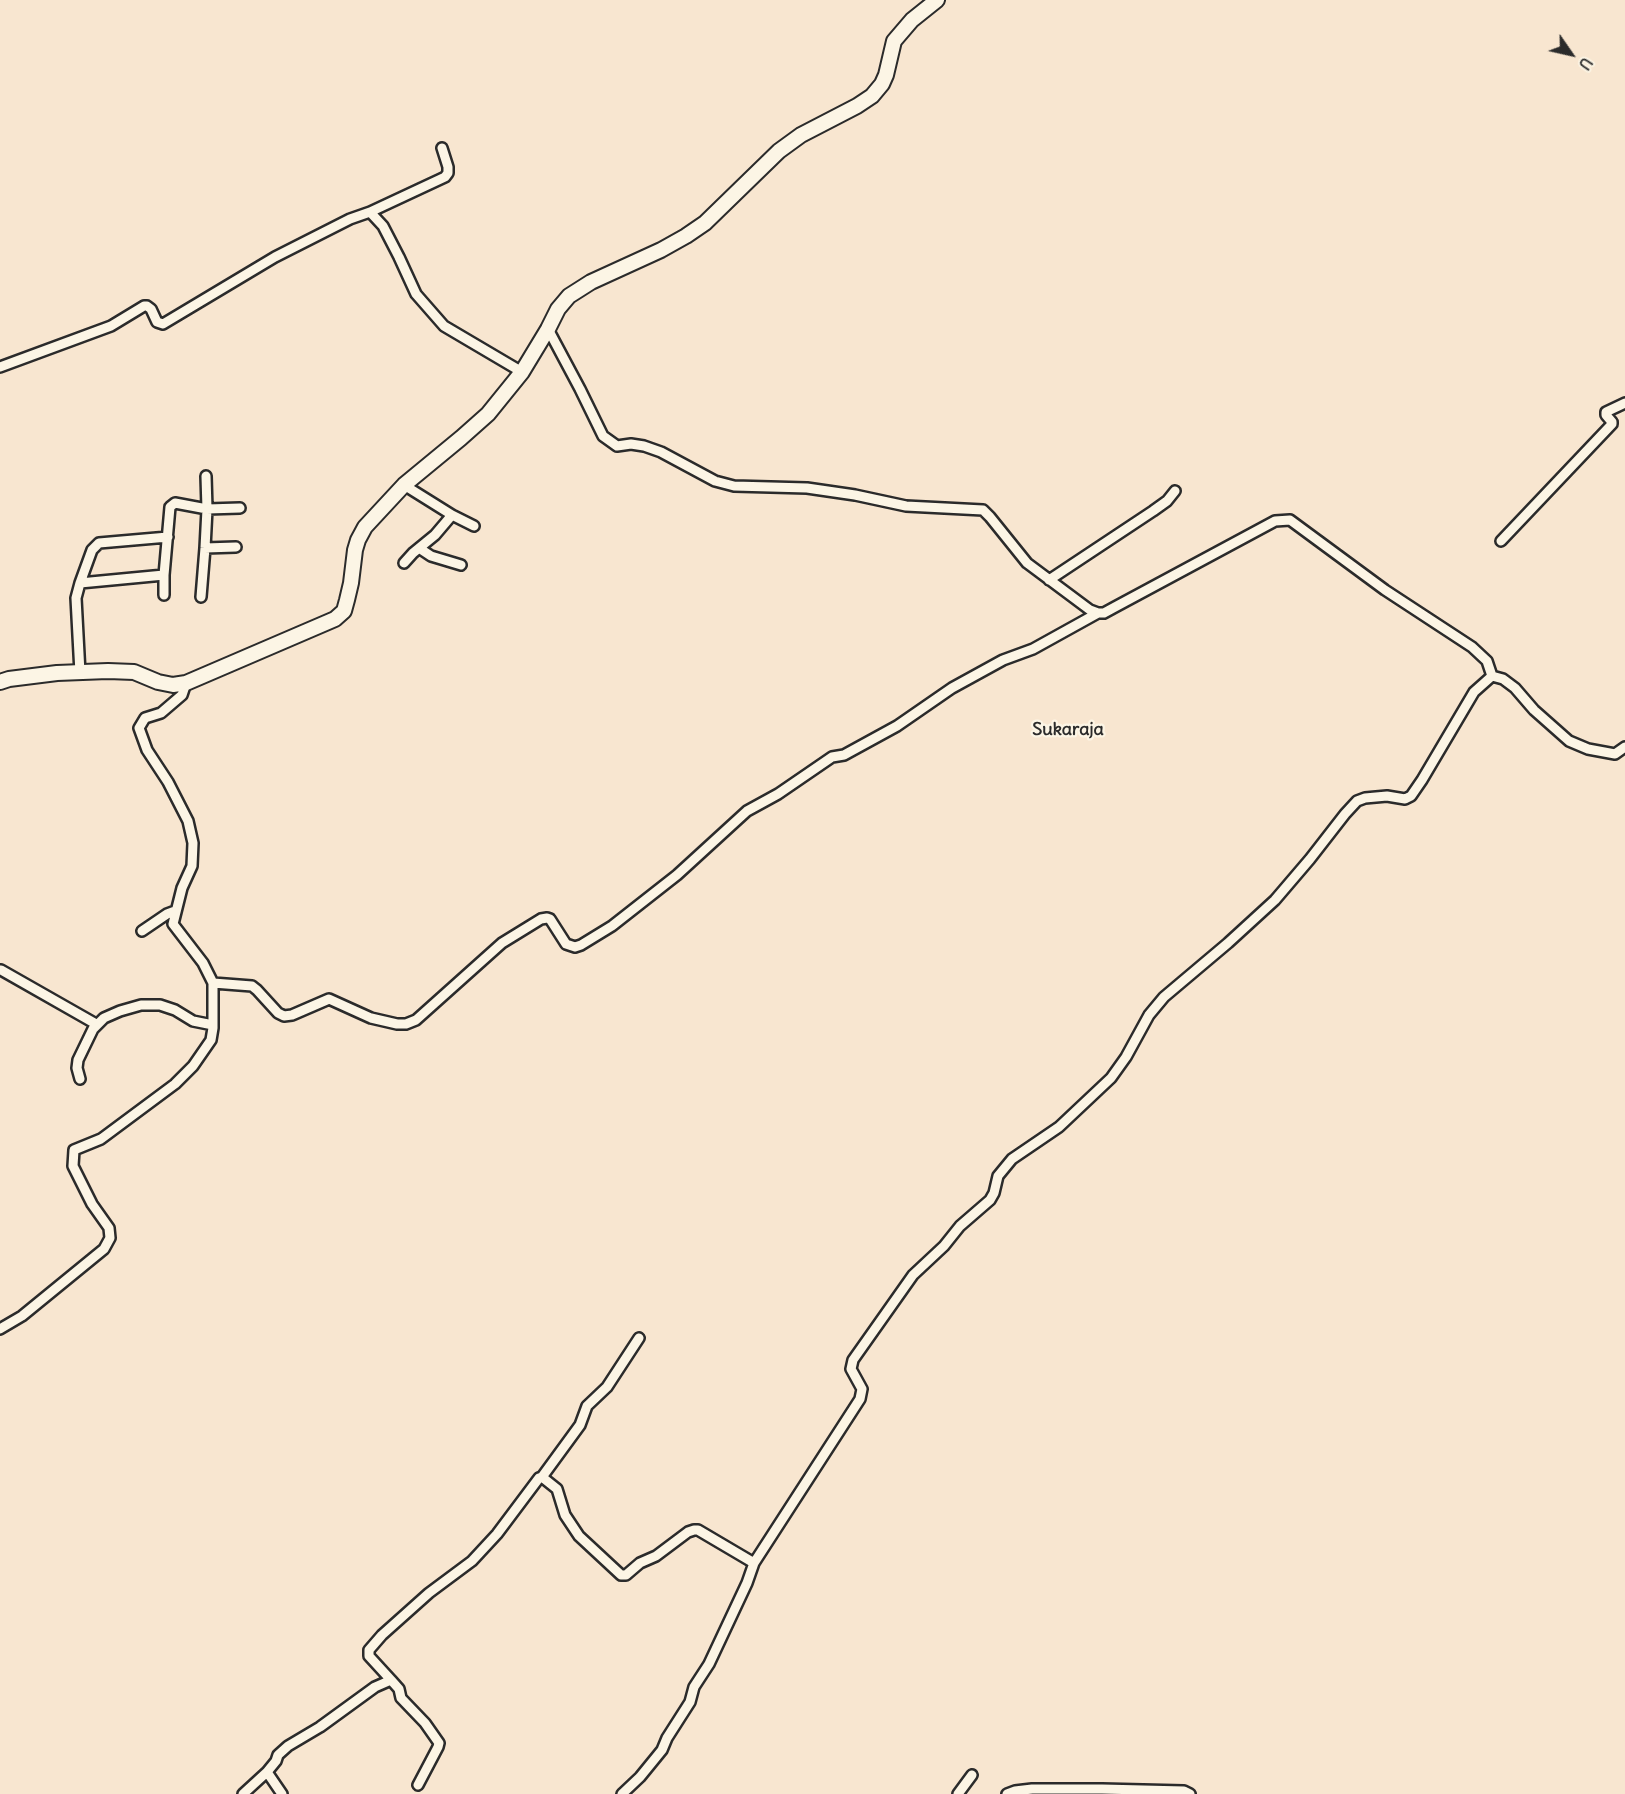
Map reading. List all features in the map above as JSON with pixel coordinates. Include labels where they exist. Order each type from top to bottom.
[{"type":"main road","points":[[0,682],[57,673],[134,672],[173,686],[186,683],[335,619],[344,611],[358,540],[365,527],[404,485],[488,414],[522,372],[558,309],[569,296],[591,282],[686,236],[705,223],[779,151],[801,135],[872,96],[886,75],[894,41],[912,20],[937,0]]},
{"type":"street","points":[[0,367],[111,326],[144,306],[151,309],[157,322],[163,324],[275,256],[350,219],[445,177],[448,167],[442,148]]},
{"type":"street","points":[[370,212],[383,226],[416,294],[444,326],[522,372]]},
{"type":"street","points":[[548,329],[603,436],[617,446],[631,444],[661,452],[725,485],[807,488],[906,506],[982,510],[1027,563],[1090,610],[1098,613],[1104,613],[1275,521],[1290,520],[1385,590],[1472,647],[1487,661],[1492,676]]},
{"type":"street","points":[[1501,541],[1612,424],[1606,412],[1625,403]]},
{"type":"street","points":[[201,597],[206,548],[207,476]]},
{"type":"street","points":[[404,485],[474,526]]},
{"type":"street","points":[[1049,580],[1153,511],[1167,501],[1175,491]]},
{"type":"street","points":[[164,595],[170,507],[178,502],[207,509],[240,508]]},
{"type":"street","points":[[404,563],[435,535],[452,514]]},
{"type":"street","points":[[80,673],[76,598],[93,550],[99,543],[168,537]]},
{"type":"street","points":[[206,548],[236,547]]},
{"type":"street","points":[[419,548],[431,556],[461,565]]},
{"type":"street","points":[[80,583],[164,575]]},
{"type":"street","points":[[213,983],[252,986],[278,1013],[284,1016],[292,1015],[330,999],[371,1018],[397,1024],[416,1020],[502,943],[541,919],[550,919],[566,944],[575,947],[581,945],[612,926],[677,875],[747,811],[778,794],[832,757],[844,755],[897,726],[952,688],[1003,660],[1033,649],[1098,613]]},
{"type":"street","points":[[1492,676],[1503,679],[1515,688],[1534,710],[1569,741],[1588,749],[1615,754],[1625,747]]},
{"type":"street","points":[[622,1794],[653,1763],[662,1750],[709,1664],[754,1563],[860,1399],[862,1389],[851,1369],[853,1360],[913,1275],[944,1246],[960,1226],[990,1200],[998,1176],[1012,1159],[1059,1126],[1111,1078],[1126,1057],[1149,1015],[1164,997],[1228,944],[1275,900],[1357,801],[1387,796],[1405,800],[1411,796],[1474,692],[1492,676]]},
{"type":"street","points":[[0,1329],[22,1316],[104,1249],[110,1238],[109,1228],[73,1166],[74,1150],[101,1139],[174,1084],[192,1066],[210,1040],[213,1025],[213,983],[203,963],[173,924],[182,888],[192,866],[193,843],[188,821],[168,782],[147,750],[139,728],[145,718],[160,713],[182,695],[186,683]]},
{"type":"street","points":[[142,931],[175,911]]},
{"type":"street","points":[[1,970],[96,1024]]},
{"type":"street","points":[[80,1079],[77,1068],[78,1060],[96,1024],[120,1011],[153,1004],[168,1007],[193,1021],[213,1025]]},
{"type":"street","points":[[418,1785],[439,1743],[425,1723],[401,1698],[399,1689],[369,1656],[369,1650],[382,1635],[429,1593],[472,1561],[497,1534],[580,1425],[587,1406],[607,1387],[639,1338]]},
{"type":"street","points":[[542,1477],[557,1489],[565,1515],[579,1536],[621,1575],[626,1575],[640,1563],[656,1556],[694,1530],[698,1530],[754,1563]]},
{"type":"street","points":[[243,1794],[267,1772],[278,1755],[288,1746],[320,1727],[375,1687],[391,1680]]},
{"type":"street","points":[[267,1772],[282,1794]]},
{"type":"street","points":[[958,1794],[972,1775]]},
{"type":"street","points":[[1007,1794],[1024,1790],[1055,1792],[1184,1791],[1190,1794]]},
{"type":"district","name":"Sukaraja","points":[[1068,730]]}]
